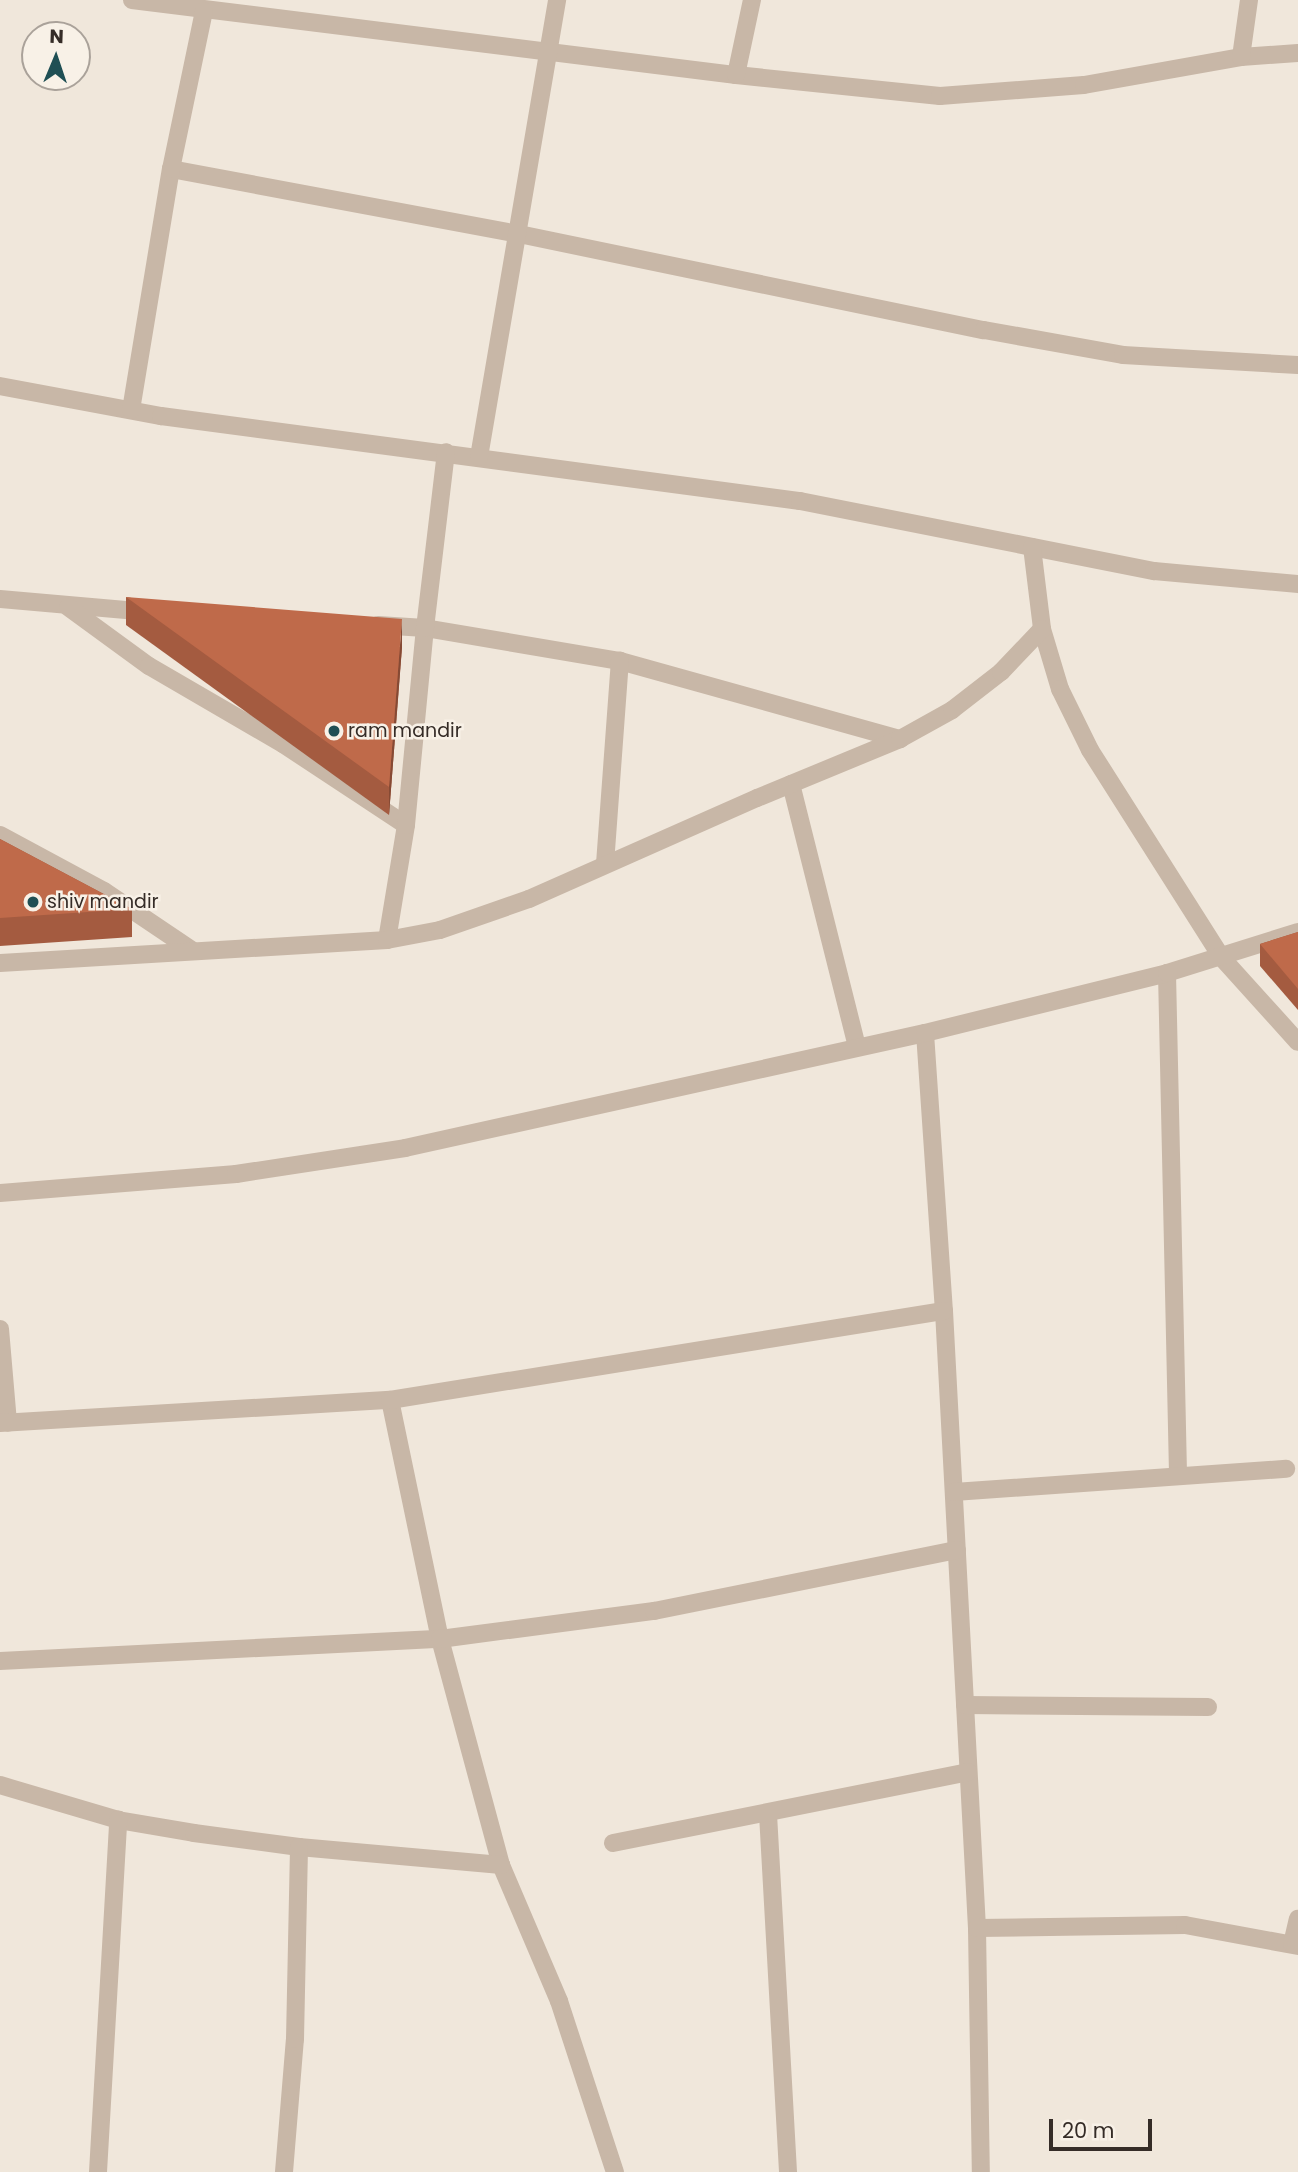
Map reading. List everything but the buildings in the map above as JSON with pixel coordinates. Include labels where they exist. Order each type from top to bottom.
[{"type":"street","points":[[132,0],[736,75],[940,96],[1084,85],[1241,57],[1298,52]]},
{"type":"street","points":[[479,457],[557,0]]},
{"type":"street","points":[[736,75],[752,0]]},
{"type":"street","points":[[1241,57],[1249,0]]},
{"type":"street","points":[[131,410],[171,169],[204,11]]},
{"type":"street","points":[[171,169],[519,234],[984,330],[1124,355],[1298,365]]},
{"type":"street","points":[[0,386],[131,410],[800,501],[1154,571],[1298,584]]},
{"type":"street","points":[[387,940],[407,825],[425,628],[446,452]]},
{"type":"street","points":[[1032,547],[1042,629],[1060,690],[1090,750],[1222,958],[1298,1042]]},
{"type":"street","points":[[0,599],[68,607],[164,613]]},
{"type":"street","points":[[68,607],[149,666],[283,744],[407,825]]},
{"type":"street","points":[[356,624],[425,628],[620,662],[900,739]]},
{"type":"street","points":[[0,963],[387,940],[452,925],[529,898],[900,739],[952,710],[1001,672],[1042,629]]},
{"type":"street","points":[[605,864],[620,662]]},
{"type":"street","points":[[791,784],[857,1046]]},
{"type":"street","points":[[0,835],[104,891],[193,951]]},
{"type":"street","points":[[0,1194],[236,1174],[405,1148],[925,1033],[1167,973],[1222,958],[1298,932]]},
{"type":"street","points":[[1167,973],[1178,1475]]},
{"type":"street","points":[[925,1033],[944,1311],[977,1928],[981,2172]]},
{"type":"street","points":[[0,1329],[4,1423],[390,1400],[944,1311]]},
{"type":"street","points":[[390,1400],[440,1639],[501,1865],[558,2001],[615,2172]]},
{"type":"street","points":[[954,1492],[1286,1469]]},
{"type":"street","points":[[0,1661],[440,1639],[654,1611],[957,1550]]},
{"type":"street","points":[[965,1705],[1208,1707]]},
{"type":"street","points":[[613,1843],[968,1772]]},
{"type":"street","points":[[0,1785],[118,1820],[299,1847],[501,1865]]},
{"type":"street","points":[[768,1814],[788,2172]]},
{"type":"street","points":[[98,2172],[118,1820]]},
{"type":"street","points":[[284,2172],[295,2039],[299,1847]]},
{"type":"street","points":[[977,1928],[1185,1925],[1295,1945],[1298,1919]]},
{"type":"place","name":"ram mandir","points":[[334,731]]},
{"type":"place","name":"shiv mandir","points":[[33,902]]}]
